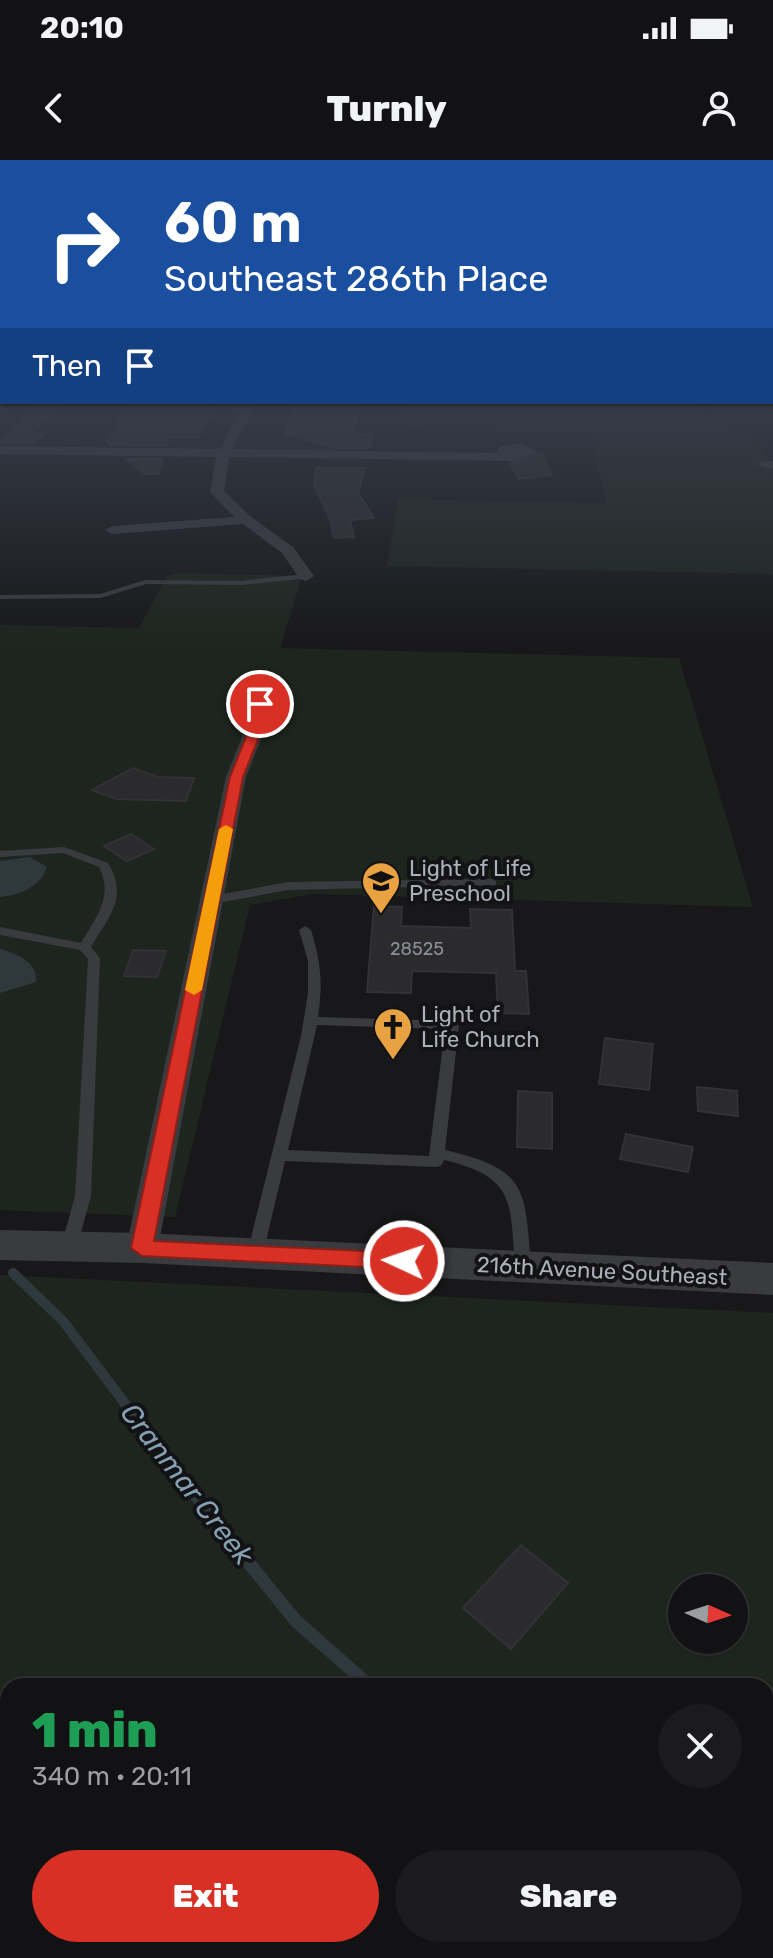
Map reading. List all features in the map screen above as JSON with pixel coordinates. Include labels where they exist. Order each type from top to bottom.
[{"type":"street","points":[[216,480],[217,492],[246,520],[300,561],[306,576]]},
{"type":"street","points":[[112,530],[246,520]]},
{"type":"street","points":[[142,1248],[236,777],[262,712],[260,704],[235,694]]},
{"type":"street","name":"216th Avenue Southeast","points":[[0,1245],[142,1248],[773,1279]]},
{"type":"lane","points":[[0,597],[101,596],[145,582],[241,583],[306,576]]},
{"type":"lane","points":[[0,854],[64,850],[95,859],[104,865],[114,887],[112,900],[84,947]]},
{"type":"lane","points":[[212,900],[288,886],[492,883]]},
{"type":"lane","points":[[255,1254],[311,1021],[314,961],[305,930]]},
{"type":"lane","points":[[0,931],[84,947],[94,958],[83,1196],[69,1247]]},
{"type":"lane","points":[[279,1155],[436,1162],[452,1025],[311,1021]]},
{"type":"lane","points":[[437,1153],[474,1160],[504,1175],[517,1205],[523,1267]]},
{"type":"shaded area","points":[[601,480],[773,480],[773,574],[387,566],[398,499],[606,503]]},
{"type":"shaded area","points":[[178,573],[302,576],[280,648],[679,658],[753,907],[313,894],[250,905],[175,1217],[0,1210],[0,625],[139,628],[167,576]]},
{"type":"shaded area","points":[[30,857],[47,867],[40,880],[22,892],[0,897],[0,861]]},
{"type":"shaded area","points":[[0,949],[30,964],[36,982],[0,993]]},
{"type":"shaded area","points":[[0,1275],[773,1313],[773,1678],[0,1678]]},
{"type":"building","points":[[315,480],[362,480],[358,493],[374,518],[350,520],[354,537],[334,538],[330,519],[314,485]]},
{"type":"building","points":[[133,768],[158,777],[194,778],[186,801],[116,799],[92,790]]},
{"type":"building","points":[[131,834],[154,849],[127,861],[104,846]]},
{"type":"building","points":[[374,906],[402,907],[401,926],[471,928],[470,909],[512,910],[515,971],[526,971],[529,1014],[498,1013],[496,973],[412,971],[411,993],[367,992]]},
{"type":"building","points":[[133,950],[166,951],[157,977],[124,976]]},
{"type":"building","points":[[605,1038],[653,1044],[649,1090],[599,1084]]},
{"type":"building","points":[[697,1087],[737,1091],[738,1116],[698,1111]]},
{"type":"building","points":[[518,1091],[552,1093],[552,1149],[517,1147]]},
{"type":"building","points":[[626,1134],[693,1147],[688,1172],[620,1159]]},
{"type":"building","points":[[521,1545],[568,1583],[511,1649],[463,1608]]},
{"type":"waterway","name":"Cranmar Creek","points":[[13,1273],[63,1321],[205,1510]]},
{"type":"waterway","name":"Cranmar Creek","points":[[204,1508],[296,1621],[361,1678]]},
{"type":"slow traffic","points":[[194,990],[226,829]]},
{"type":"place","name":"Light of Life Preschool","points":[[381,915]]},
{"type":"place","name":"Light of Life Church","points":[[393,1061]]},
{"type":"route","points":[[260,704],[262,712],[236,777],[142,1248],[404,1261]]}]
